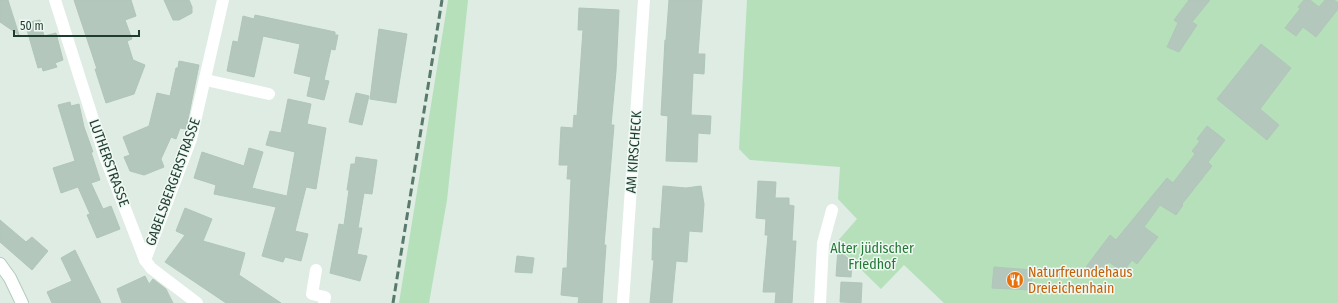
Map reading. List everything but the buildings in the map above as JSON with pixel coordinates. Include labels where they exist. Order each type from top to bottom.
[{"type":"street","name":"LUTHERSTRASSE","points":[[56,0],[105,157],[145,260],[151,268],[197,303]]},
{"type":"street","name":"GABELSBERGERSTRASSE","points":[[145,260],[192,139],[223,0]]},
{"type":"street","name":"AM KIRSCHECK","points":[[623,303],[644,0]]},
{"type":"street","points":[[206,80],[269,94]]},
{"type":"street","points":[[820,303],[823,243],[832,210]]},
{"type":"street","points":[[0,264],[10,278],[22,303]]},
{"type":"street","points":[[316,270],[312,294],[325,296],[324,303]]},
{"type":"green space","points":[[448,0],[468,0],[447,200],[429,303],[399,303]]},
{"type":"green space","name":"Alter jüdischer Friedhof","points":[[747,0],[1338,0],[1338,303],[944,303],[904,265],[881,289],[835,244],[857,219],[838,199],[840,167],[750,160],[739,149]]},
{"type":"railway","points":[[393,303],[442,0]]},
{"type":"place","name":"Naturfreundehaus Dreieichenhain","points":[[1015,280]]}]
